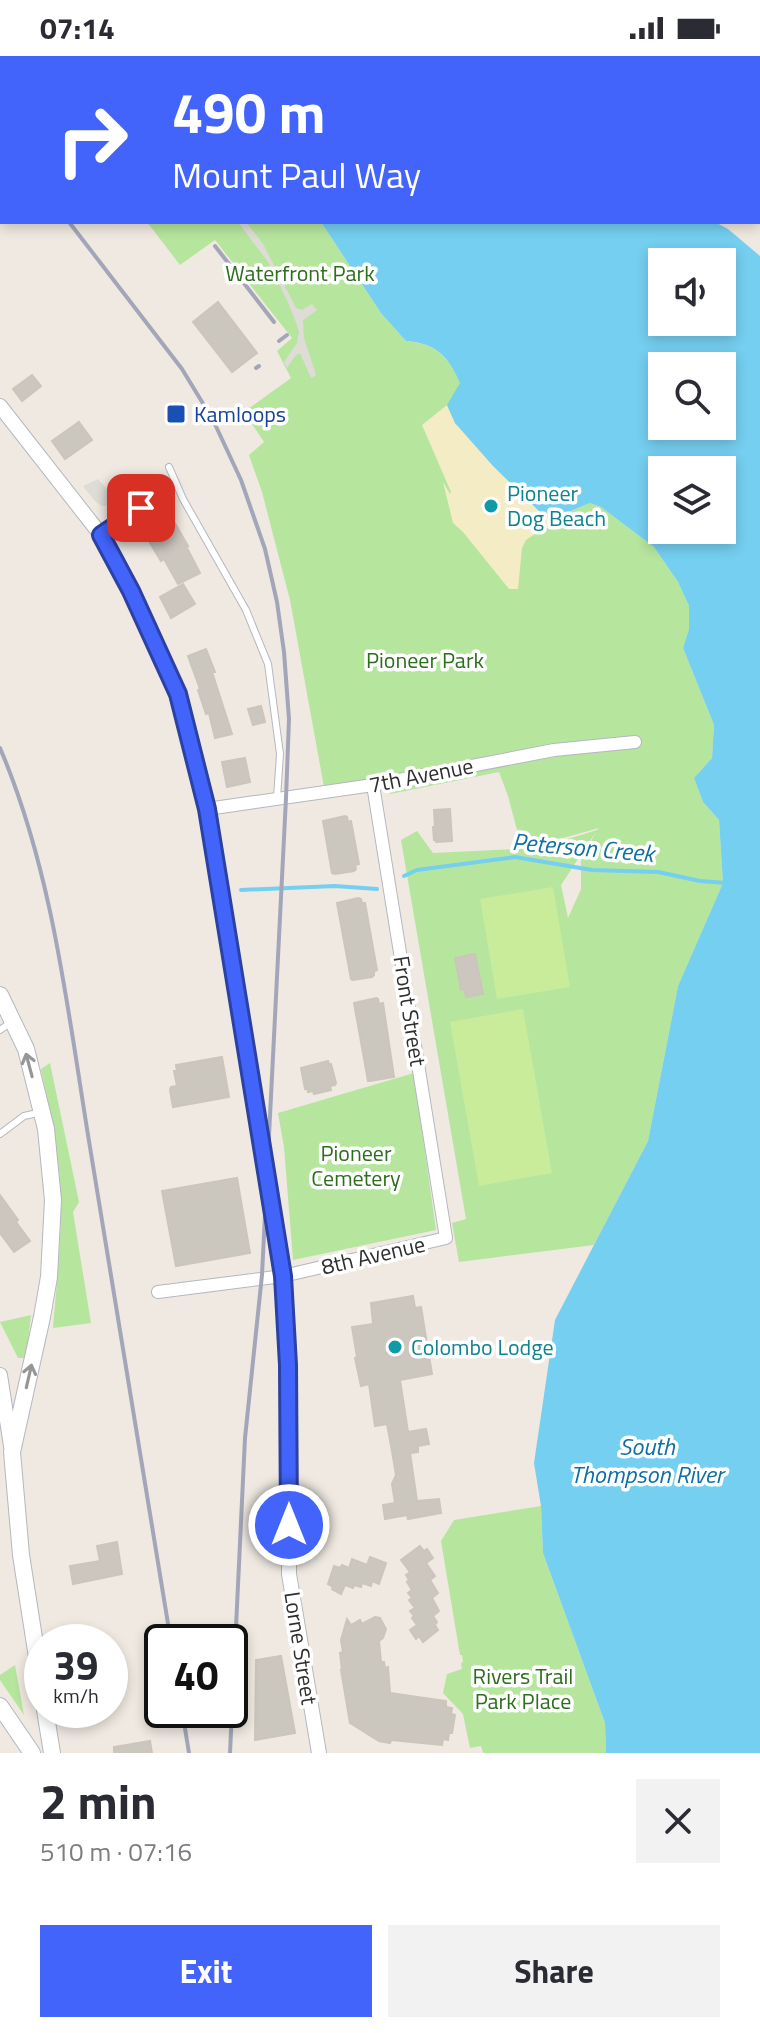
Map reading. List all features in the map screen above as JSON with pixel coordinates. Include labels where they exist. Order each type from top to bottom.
[{"type":"main road","points":[[0,995],[6,1026],[26,1049],[46,1129],[53,1200],[49,1277],[12,1452],[21,1555],[32,1624]]},
{"type":"main road","points":[[0,1706],[32,1753]]},
{"type":"main road","points":[[48,1728],[52,1753]]},
{"type":"street","name":"Lorne Street","points":[[0,406],[101,535],[131,591],[178,694],[207,809],[283,1276],[288,1365],[289,1574],[319,1753]]},
{"type":"street","points":[[101,535],[141,508]]},
{"type":"street","name":"7th Avenue","points":[[207,809],[373,785],[554,750],[635,742]]},
{"type":"street","name":"Front Street","points":[[373,785],[446,1238]]},
{"type":"street","name":"8th Avenue","points":[[158,1292],[283,1276],[446,1238]]},
{"type":"street","points":[[0,1375],[12,1452]]},
{"type":"lane","points":[[169,467],[183,499],[246,610],[268,664],[280,754],[277,800]]},
{"type":"lane","points":[[0,1134],[24,1116],[42,1112]]},
{"type":"green space","name":"Pioneer Park","points":[[149,224],[322,224],[381,313],[406,341],[433,348],[446,359],[563,515],[590,503],[601,507],[654,547],[678,582],[689,606],[689,629],[683,648],[714,725],[712,758],[694,778],[703,802],[719,820],[723,883],[678,986],[648,1141],[594,1245],[459,1262],[452,1223],[466,1219],[401,840],[417,831],[433,853],[539,848],[599,828],[538,845],[521,845],[499,772],[390,794],[386,776],[324,787],[290,600],[262,492],[249,455],[264,442],[244,412],[291,378],[277,351],[292,338],[215,240],[180,265]],"holes":[[[595,833],[581,861],[581,889],[568,918],[561,885]]]},
{"type":"green space","points":[[553,887],[570,987],[497,999],[480,899]]},
{"type":"green space","points":[[523,1009],[552,1173],[479,1186],[450,1022]]},
{"type":"green space","points":[[50,1063],[79,1202],[73,1212],[91,1323],[53,1328],[61,1198],[55,1138],[41,1069]]},
{"type":"green space","name":"Pioneer Cemetery","points":[[414,1073],[436,1230],[293,1260],[284,1147],[278,1113]]},
{"type":"green space","points":[[31,1315],[26,1358],[18,1358],[0,1322]]},
{"type":"green space","name":"Rivers Trail Park Place","points":[[541,1506],[543,1553],[605,1723],[606,1753],[483,1753],[481,1746],[470,1748],[463,1714],[443,1693],[447,1674],[462,1669],[463,1662],[441,1541],[454,1520]]},
{"type":"green space","points":[[15,1665],[24,1715],[0,1680],[0,1675]]},
{"type":"sand","name":"Pioneer Dog Beach","points":[[447,405],[455,423],[552,519],[563,515],[526,540],[522,548],[518,589],[509,589],[453,523],[443,482],[451,492],[422,425]]},
{"type":"shaded area","points":[[240,224],[248,224],[263,244],[296,308],[302,310],[312,304],[317,310],[303,320],[304,338],[316,375],[311,378],[300,353],[287,368],[284,362],[297,343],[299,332],[268,262]]},
{"type":"shaded area","points":[[98,479],[113,496],[126,499],[130,504],[101,506],[83,486]]},
{"type":"water","name":"South Thompson River","points":[[322,224],[719,224],[760,256],[760,1753],[606,1753],[605,1723],[543,1553],[541,1506],[534,1463],[555,1320],[648,1141],[678,986],[723,883],[719,820],[703,802],[694,778],[712,758],[714,725],[683,648],[689,629],[689,606],[678,582],[650,544],[736,544],[736,456],[648,456],[648,542],[601,507],[590,503],[552,519],[545,517],[455,423],[447,405],[460,383],[440,353],[406,341],[381,313]]},
{"type":"building","points":[[218,302],[257,353],[232,372],[193,322]]},
{"type":"building","points":[[32,375],[41,386],[22,401],[13,389]]},
{"type":"building","points":[[79,422],[92,440],[65,459],[52,441]]},
{"type":"building","points":[[173,520],[200,573],[178,584],[146,536]]},
{"type":"building","points":[[183,584],[195,604],[171,618],[160,597]]},
{"type":"building","points":[[206,649],[232,734],[215,738],[188,656]]},
{"type":"building","points":[[261,706],[265,722],[253,725],[248,709]]},
{"type":"building","points":[[245,758],[250,782],[227,787],[222,762]]},
{"type":"building","points":[[450,809],[452,841],[436,842],[434,810]]},
{"type":"building","points":[[345,816],[348,822],[351,821],[359,864],[355,865],[354,871],[335,874],[332,873],[323,821]]},
{"type":"building","points":[[358,898],[365,903],[377,970],[372,977],[353,980],[337,903]]},
{"type":"building","points":[[475,954],[483,994],[466,997],[464,989],[461,990],[455,958]]},
{"type":"building","points":[[376,998],[379,1004],[383,1003],[394,1077],[368,1081],[354,1003]]},
{"type":"building","points":[[222,1057],[229,1097],[173,1107],[170,1090],[177,1086],[176,1065]]},
{"type":"building","points":[[328,1061],[335,1085],[330,1086],[331,1090],[314,1094],[313,1091],[308,1092],[301,1068]]},
{"type":"building","points":[[237,1178],[250,1253],[176,1266],[162,1191]]},
{"type":"building","points":[[0,1195],[30,1241],[14,1252],[0,1233]]},
{"type":"building","points":[[413,1296],[415,1308],[421,1307],[432,1374],[400,1380],[408,1432],[426,1429],[429,1444],[418,1446],[418,1452],[410,1453],[417,1501],[439,1499],[441,1513],[408,1519],[407,1515],[385,1519],[383,1505],[395,1503],[392,1484],[396,1475],[392,1451],[387,1424],[375,1426],[369,1384],[361,1386],[352,1327],[373,1324],[371,1303]]},
{"type":"building","points":[[117,1542],[122,1574],[73,1584],[70,1566],[100,1561],[97,1546]]},
{"type":"building","points":[[420,1546],[424,1551],[427,1549],[433,1558],[426,1563],[435,1576],[430,1580],[438,1593],[432,1598],[439,1611],[433,1616],[438,1630],[423,1642],[419,1636],[416,1639],[410,1630],[417,1625],[410,1611],[415,1608],[408,1593],[412,1590],[406,1575],[410,1572],[401,1560]]},
{"type":"building","points":[[370,1557],[386,1563],[379,1584],[372,1581],[371,1586],[362,1583],[361,1587],[354,1585],[353,1588],[345,1585],[341,1594],[328,1584],[334,1566],[349,1568],[352,1559],[367,1565]]},
{"type":"building","points":[[375,1617],[380,1618],[386,1629],[379,1641],[381,1662],[384,1662],[385,1668],[388,1667],[390,1693],[446,1701],[446,1707],[452,1708],[451,1714],[455,1715],[452,1733],[449,1733],[448,1740],[443,1739],[442,1745],[379,1741],[350,1723],[341,1670],[341,1640],[347,1619],[351,1625],[360,1620],[362,1624]]},
{"type":"building","points":[[281,1656],[295,1733],[255,1740],[256,1660]]},
{"type":"building","points":[[150,1741],[152,1753],[114,1753],[114,1747]]},
{"type":"waterway","name":"Peterson Creek","points":[[404,876],[417,870],[515,857],[592,870],[658,872],[726,883]]},
{"type":"waterway","name":"Peterson Creek","points":[[241,890],[335,886],[377,889]]},
{"type":"railway","points":[[71,224],[182,369],[213,420],[241,480],[265,549],[284,652],[289,719],[286,798],[262,1275],[245,1438],[230,1753]]},
{"type":"railway","points":[[215,246],[274,322]]},
{"type":"railway","points":[[279,341],[287,335]]},
{"type":"railway","points":[[0,748],[33,842],[56,938],[168,1624]]},
{"type":"railway","points":[[185,1728],[189,1753]]},
{"type":"place","name":"Kamloops","points":[[176,414]]},
{"type":"place","name":"Pioneer Dog Beach","points":[[491,506]]},
{"type":"place","name":"Colombo Lodge","points":[[395,1347]]},
{"type":"route","points":[[141,508],[101,535],[131,591],[178,694],[207,809],[283,1276],[288,1365],[289,1525]]},
{"type":"park label","name":"Waterfront Park","points":[[300,273]]}]
